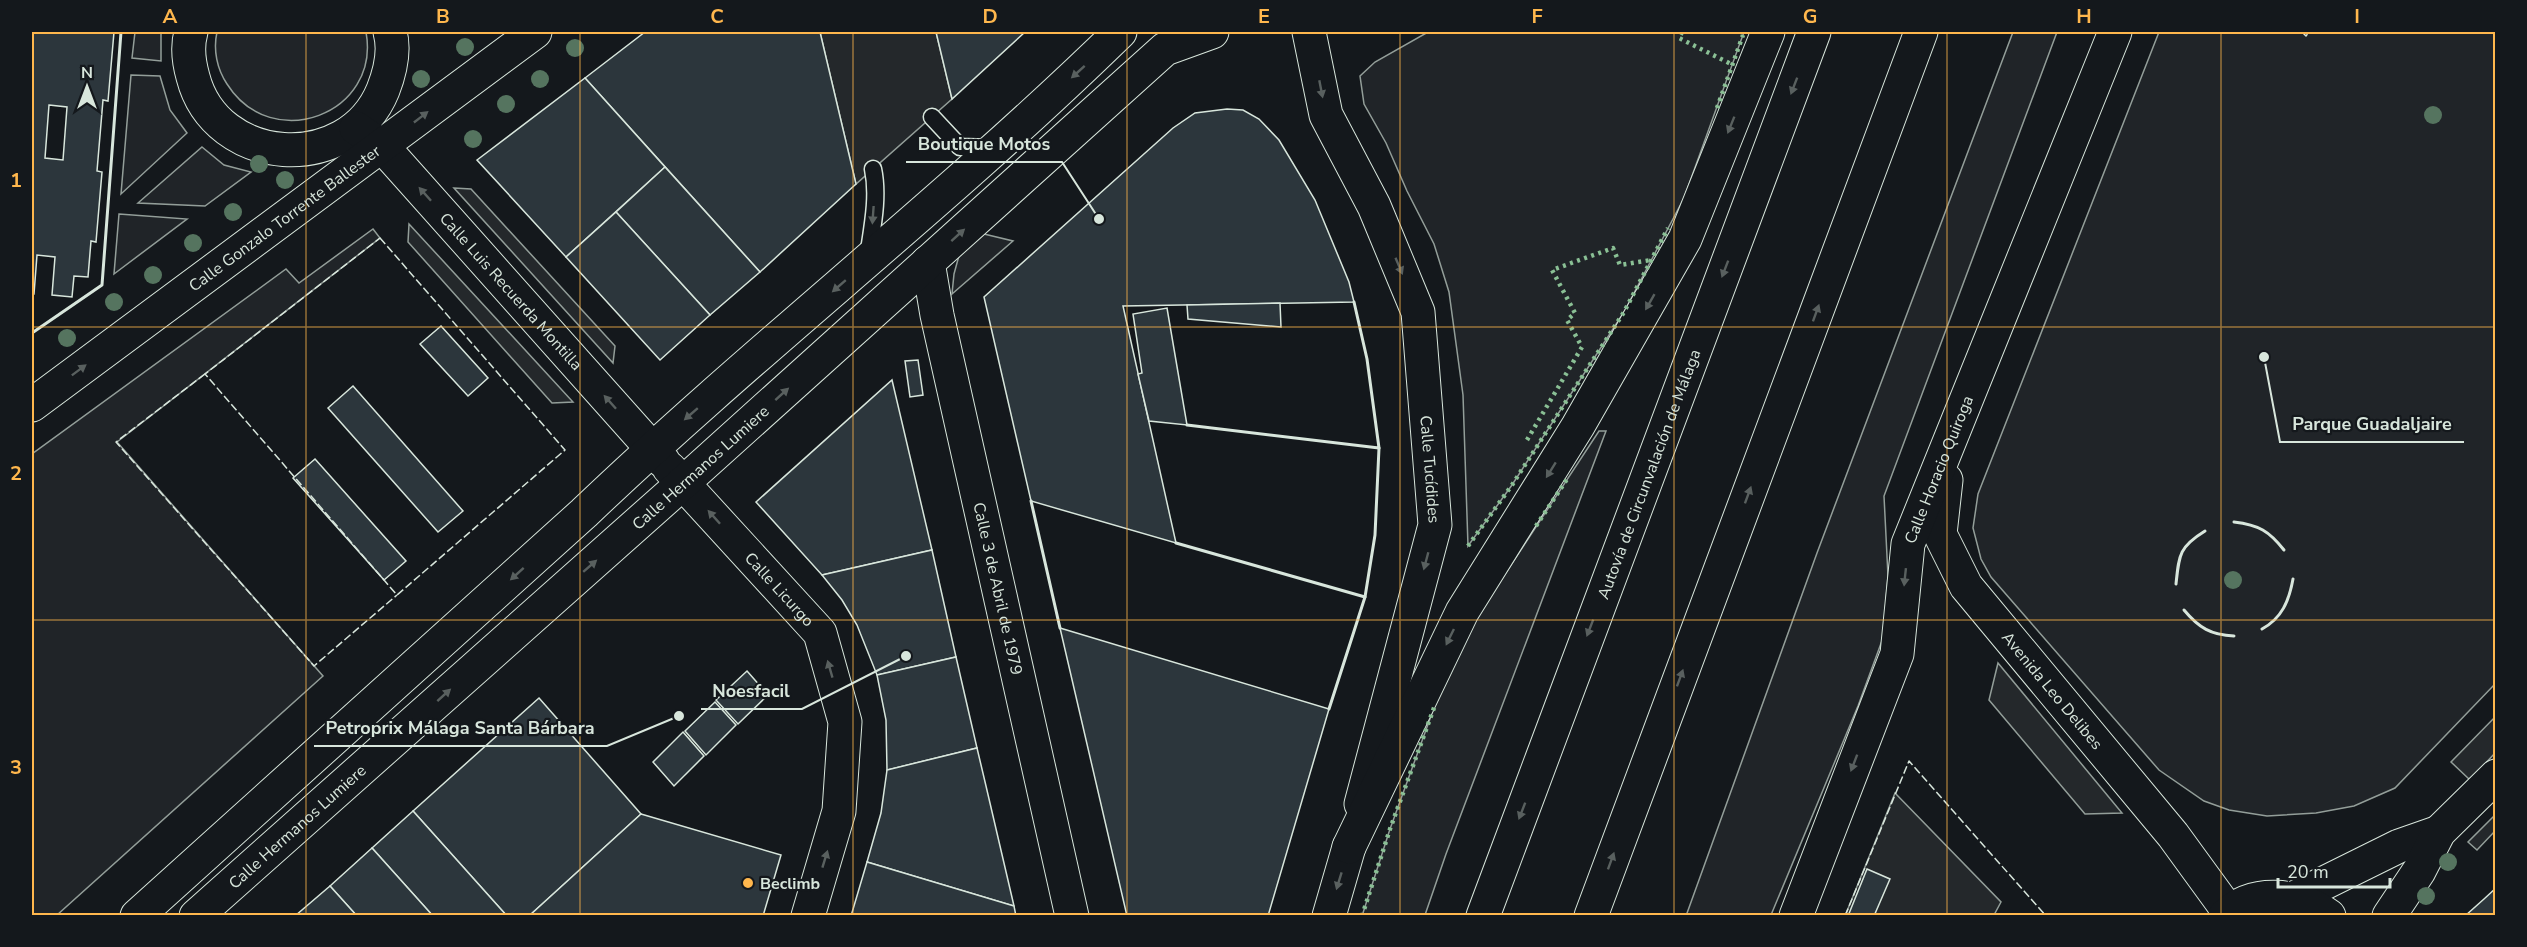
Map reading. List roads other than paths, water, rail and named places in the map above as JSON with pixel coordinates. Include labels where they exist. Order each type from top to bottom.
[{"type":"main road","points":[[191,32],[190,67],[195,86],[217,120],[241,138],[270,149],[300,151],[330,143],[356,128],[378,102],[390,71],[390,32]]},
{"type":"main road","name":"Calle Gonzalo Torrente Ballester","points":[[32,405],[383,147],[535,32]]},
{"type":"main road","name":"Calle Hermanos Lumiere","points":[[196,915],[666,464],[868,260],[1120,32]]},
{"type":"main road","name":"Calle Hermanos Lumiere","points":[[137,915],[575,521],[666,464],[928,262],[1165,49],[1212,32]]},
{"type":"main road","name":"Calle Tucídides","points":[[1309,32],[1326,115],[1374,206],[1418,312],[1435,525],[1329,915]]},
{"type":"main road","points":[[1349,847],[1462,612],[1578,426],[1686,239],[1768,32]]},
{"type":"main road","name":"Autovía de Circunvalación de Málaga","points":[[1483,915],[1814,32]]},
{"type":"main road","points":[[1591,915],[1921,32]]},
{"type":"main road","name":"Calle Horacio Quiroga","points":[[1796,915],[1896,654],[1908,544],[2115,32]]},
{"type":"main road","name":"Calle Luis Recuerda Montilla","points":[[356,128],[383,147],[666,464]]},
{"type":"main road","name":"Calle 3 de Abril de 1979","points":[[928,262],[940,327],[1072,915]]},
{"type":"main road","name":"Avenida Leo Delibes","points":[[1950,443],[1940,534],[1966,586],[2173,835],[2227,914]]},
{"type":"main road","name":"Calle Licurgo","points":[[666,464],[820,633],[845,722],[839,811],[808,915]]},
{"type":"main road","points":[[2389,915],[2419,871],[2439,832],[2496,776]]},
{"type":"main road","points":[[2294,898],[2399,846],[2439,832]]},
{"type":"main road","points":[[2227,914],[2249,902],[2271,897],[2294,898],[2316,906],[2329,915]]},
{"type":"lane","points":[[932,117],[960,147],[994,148]]},
{"type":"lane","points":[[868,260],[875,179],[873,169]]},
{"type":"place","name":"Boutique Motos","points":[[1099,219]]},
{"type":"place","name":"Parque Guadaljaire","points":[[2264,357]]},
{"type":"place","name":"Noesfacil","points":[[906,656]]},
{"type":"place","name":"Petroprix Málaga Santa Bárbara","points":[[679,716]]},
{"type":"place","name":"Beclimb","points":[[748,883]]}]
